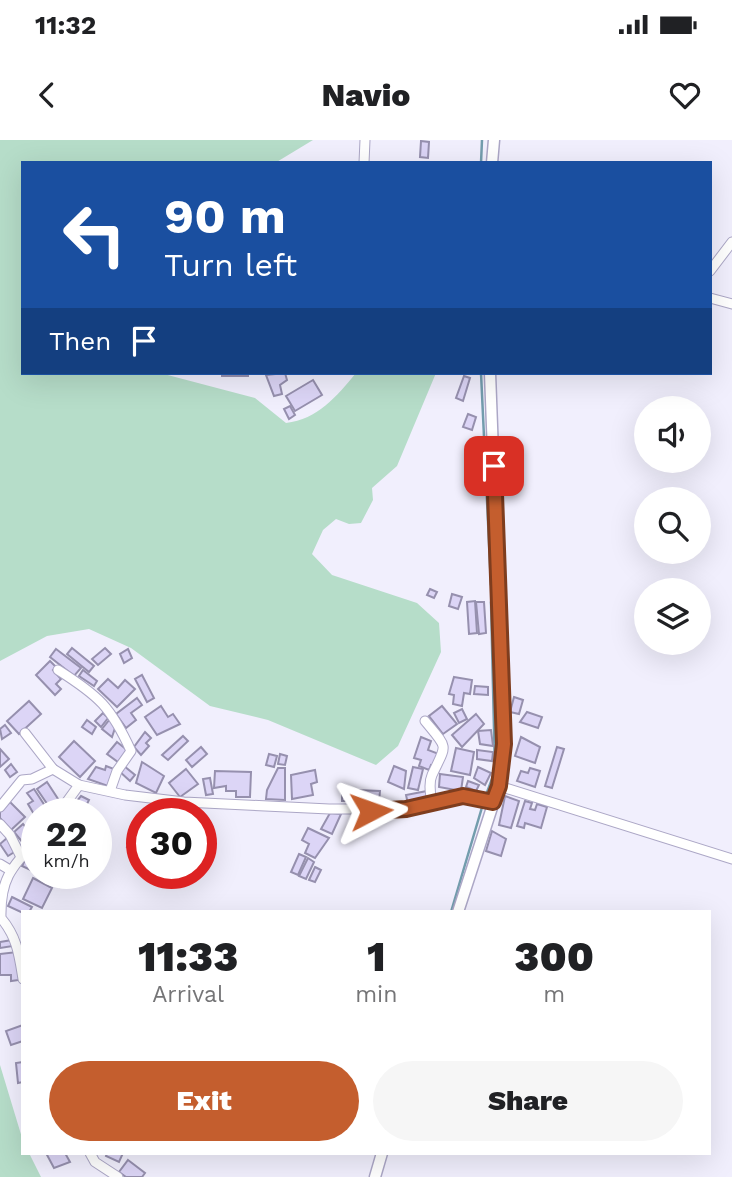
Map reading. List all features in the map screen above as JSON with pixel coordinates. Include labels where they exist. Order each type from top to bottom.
[{"type":"street","points":[[364,161],[365,140]]},
{"type":"street","points":[[492,161],[494,140]]},
{"type":"street","points":[[712,268],[732,242]]},
{"type":"street","points":[[712,299],[732,304]]},
{"type":"street","points":[[459,910],[499,786],[504,744],[490,375]]},
{"type":"street","points":[[58,670],[95,693],[116,719],[131,751],[117,771],[110,792]]},
{"type":"street","points":[[425,721],[442,742],[443,754],[432,776],[432,804]]},
{"type":"street","points":[[25,733],[53,769],[79,785],[110,792],[184,802],[329,810],[371,811],[432,804],[463,796],[493,802]]},
{"type":"street","points":[[0,807],[22,780],[32,779],[53,769]]},
{"type":"street","points":[[70,798],[79,785]]},
{"type":"street","points":[[499,786],[732,859]]},
{"type":"street","points":[[0,824],[10,835],[21,857],[5,877],[0,918],[13,932],[21,969]]},
{"type":"street","points":[[0,864],[10,870]]},
{"type":"street","points":[[91,1155],[95,1162],[118,1177]]},
{"type":"street","points":[[375,1177],[381,1155]]},
{"type":"green space","points":[[0,140],[313,140],[278,161],[21,161],[21,375],[168,375],[255,398],[286,423],[317,412],[354,375],[435,375],[397,466],[372,488],[373,500],[361,523],[349,524],[336,519],[323,530],[312,554],[332,575],[417,603],[439,623],[441,652],[398,746],[376,765],[268,720],[210,706],[131,648],[89,629],[47,636],[0,661]]},
{"type":"green space","points":[[0,1065],[21,1134],[21,1155],[30,1155],[41,1177],[0,1177]]},
{"type":"building","points":[[421,141],[429,142],[428,158],[420,157]]},
{"type":"building","points":[[266,375],[286,375],[287,380],[280,385],[282,394],[274,396]]},
{"type":"building","points":[[464,376],[470,378],[463,401],[456,398]]},
{"type":"building","points":[[313,380],[322,395],[295,411],[286,396]]},
{"type":"building","points":[[290,406],[295,415],[289,419],[284,409]]},
{"type":"building","points":[[468,414],[476,417],[472,430],[463,427]]},
{"type":"building","points":[[430,589],[437,592],[434,598],[427,595]]},
{"type":"building","points":[[452,594],[462,597],[458,609],[449,606]]},
{"type":"building","points":[[475,601],[477,633],[469,634],[467,602]]},
{"type":"building","points":[[476,602],[484,602],[486,633],[479,634]]},
{"type":"building","points":[[72,648],[94,666],[89,672],[67,654]]},
{"type":"building","points":[[105,648],[111,654],[98,665],[92,659]]},
{"type":"building","points":[[56,649],[81,668],[74,676],[50,657]]},
{"type":"building","points":[[128,649],[132,658],[124,663],[120,654]]},
{"type":"building","points":[[50,661],[56,667],[53,670],[61,679],[56,684],[61,689],[55,695],[36,675]]},
{"type":"building","points":[[83,670],[97,681],[94,686],[79,676]]},
{"type":"building","points":[[142,675],[154,698],[147,702],[135,679]]},
{"type":"building","points":[[454,677],[472,680],[470,694],[464,693],[462,706],[453,704],[454,695],[449,694]]},
{"type":"building","points":[[108,679],[118,688],[125,680],[135,689],[117,707],[98,689]]},
{"type":"building","points":[[475,686],[488,687],[488,695],[474,694]]},
{"type":"building","points":[[514,697],[523,700],[519,714],[510,712]]},
{"type":"building","points":[[137,698],[142,705],[131,713],[136,720],[126,728],[116,714]]},
{"type":"building","points":[[29,701],[41,714],[19,734],[7,721]]},
{"type":"building","points":[[161,706],[168,717],[173,714],[180,724],[157,735],[145,717]]},
{"type":"building","points":[[442,706],[457,724],[443,734],[429,716]]},
{"type":"building","points":[[462,709],[467,719],[459,723],[454,713]]},
{"type":"building","points":[[527,712],[542,717],[538,728],[520,722]]},
{"type":"building","points":[[103,713],[108,718],[101,727],[95,721]]},
{"type":"building","points":[[476,714],[484,724],[462,747],[452,735]]},
{"type":"building","points":[[110,719],[116,725],[112,737],[102,729]]},
{"type":"building","points":[[87,720],[96,727],[92,734],[82,727]]},
{"type":"building","points":[[5,725],[11,733],[2,739],[0,729]]},
{"type":"building","points":[[491,730],[493,746],[480,744],[478,731]]},
{"type":"building","points":[[145,732],[151,738],[146,743],[149,746],[141,755],[134,747]]},
{"type":"building","points":[[183,736],[188,741],[168,760],[162,755]]},
{"type":"building","points":[[421,737],[431,741],[428,750],[439,754],[435,766],[431,765],[429,770],[419,766],[421,760],[414,758]]},
{"type":"building","points":[[521,737],[540,747],[535,763],[515,756]]},
{"type":"building","points":[[74,741],[95,761],[80,777],[59,757]]},
{"type":"building","points":[[117,742],[127,750],[118,762],[107,754]]},
{"type":"building","points":[[201,747],[207,754],[192,767],[186,760]]},
{"type":"building","points":[[557,747],[564,749],[552,788],[545,786]]},
{"type":"building","points":[[456,748],[474,752],[470,775],[451,771]]},
{"type":"building","points":[[0,749],[9,759],[0,767]]},
{"type":"building","points":[[477,750],[493,752],[492,761],[477,759]]},
{"type":"building","points":[[269,754],[277,756],[274,767],[266,765]]},
{"type":"building","points":[[280,754],[287,756],[285,765],[278,764]]},
{"type":"building","points":[[142,762],[164,776],[156,793],[136,783]]},
{"type":"building","points":[[11,764],[17,772],[10,777],[5,770]]},
{"type":"building","points":[[106,766],[114,769],[108,786],[88,779],[96,767],[105,770]]},
{"type":"building","points":[[124,766],[135,775],[130,781],[119,771]]},
{"type":"building","points":[[394,766],[406,771],[404,789],[388,782]]},
{"type":"building","points":[[413,767],[423,769],[418,790],[408,788]]},
{"type":"building","points":[[478,767],[491,773],[485,785],[474,778]]},
{"type":"building","points":[[278,768],[285,768],[285,800],[266,799],[267,790]]},
{"type":"building","points":[[530,768],[540,771],[535,787],[517,781],[521,771],[528,773]]},
{"type":"building","points":[[186,769],[198,784],[180,797],[169,783]]},
{"type":"building","points":[[315,770],[317,782],[311,784],[313,795],[292,799],[291,775]]},
{"type":"building","points":[[215,771],[251,772],[250,797],[236,797],[236,791],[226,791],[226,786],[214,788]]},
{"type":"building","points":[[440,774],[463,777],[461,791],[439,787]]},
{"type":"building","points":[[210,778],[213,794],[206,795],[203,779]]},
{"type":"building","points":[[468,781],[479,785],[476,791],[466,787]]},
{"type":"building","points":[[47,782],[57,798],[43,798],[37,789]]},
{"type":"building","points":[[34,789],[40,798],[31,798],[27,793]]},
{"type":"building","points":[[357,790],[380,791],[379,802],[357,801]]},
{"type":"building","points":[[427,791],[428,800],[408,804],[406,795]]},
{"type":"building","points":[[342,793],[353,793],[353,801],[342,801]]},
{"type":"building","points":[[505,796],[519,801],[511,828],[499,825]]},
{"type":"building","points":[[525,801],[532,803],[530,809],[535,810],[537,804],[547,807],[541,828],[525,823],[524,828],[517,826]]},
{"type":"building","points":[[10,802],[21,813],[21,821],[11,830],[0,818],[0,812]]},
{"type":"building","points":[[330,813],[341,814],[332,834],[321,829]]},
{"type":"building","points":[[21,826],[21,840],[14,832]]},
{"type":"building","points":[[308,828],[329,838],[315,858],[305,853],[309,844],[302,840]]},
{"type":"building","points":[[492,831],[506,839],[501,856],[486,851]]},
{"type":"building","points":[[7,838],[16,851],[8,856],[0,844]]},
{"type":"building","points":[[299,854],[306,857],[298,875],[291,872]]},
{"type":"building","points":[[308,858],[314,862],[306,879],[299,876]]},
{"type":"building","points":[[315,867],[321,870],[315,882],[309,880]]},
{"type":"building","points":[[28,889],[52,889],[42,908],[23,899]]},
{"type":"building","points":[[12,897],[32,907],[21,912],[8,906]]},
{"type":"building","points":[[12,940],[13,946],[0,948],[0,942]]},
{"type":"building","points":[[17,952],[19,980],[11,981],[11,975],[0,975],[0,954]]},
{"type":"building","points":[[21,1026],[21,1042],[11,1045],[6,1031]]},
{"type":"building","points":[[21,1062],[21,1082],[18,1083],[16,1063]]},
{"type":"building","points":[[47,1155],[66,1155],[70,1162],[54,1168]]},
{"type":"building","points":[[106,1155],[122,1155],[119,1162]]},
{"type":"building","points":[[128,1160],[145,1173],[142,1177],[126,1177],[119,1172]]},
{"type":"waterway","points":[[481,161],[482,140]]},
{"type":"waterway","points":[[481,375],[491,585]]},
{"type":"waterway","points":[[486,795],[495,771],[491,602]]},
{"type":"waterway","points":[[452,910],[483,804]]},
{"type":"route","points":[[371,811],[406,809],[463,796],[493,802],[499,786],[504,744],[494,466]]}]
